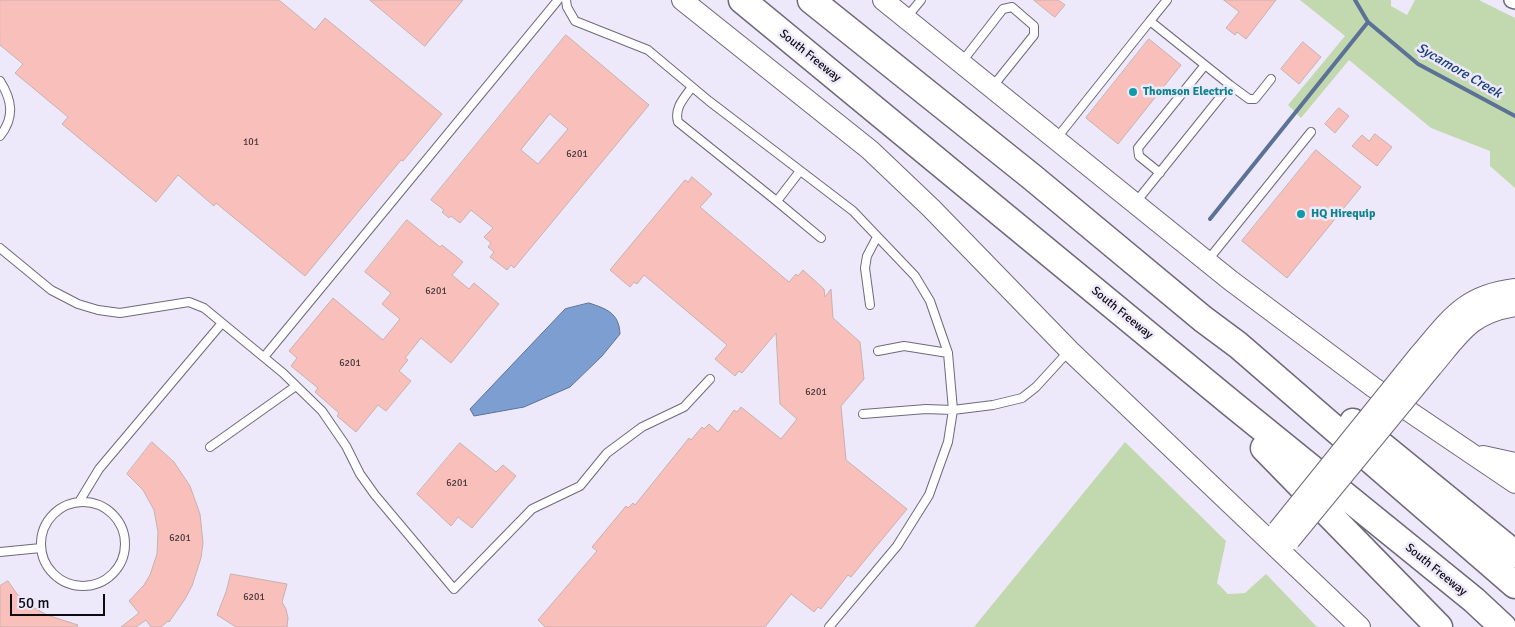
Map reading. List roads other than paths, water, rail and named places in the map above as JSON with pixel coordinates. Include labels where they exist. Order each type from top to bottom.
[{"type":"highway","name":"South Freeway","points":[[742,0],[1231,403],[1474,600],[1503,627]]},
{"type":"highway","points":[[811,0],[1032,177],[1203,319],[1238,345],[1515,585]]},
{"type":"highway","points":[[1238,345],[1266,351],[1515,554]]},
{"type":"highway","points":[[1231,403],[1248,432],[1438,627]]},
{"type":"main road","points":[[682,0],[870,150],[931,208],[1070,350],[1279,541],[1360,627]]},
{"type":"main road","points":[[886,1],[1206,261],[1372,388],[1515,483]]},
{"type":"main road","points":[[1279,541],[1426,361],[1448,321],[1468,303],[1489,294],[1515,289]]},
{"type":"main road","points":[[1426,361],[1458,336],[1472,322],[1488,313],[1515,306]]},
{"type":"main road","points":[[1466,451],[1515,463]]},
{"type":"lane","points":[[264,357],[558,0]]},
{"type":"lane","points":[[566,0],[567,7],[575,21],[648,50],[692,87],[853,211],[915,276],[930,301],[948,353],[953,410],[948,442],[929,495],[897,546],[829,627]]},
{"type":"lane","points":[[906,18],[921,0]]},
{"type":"lane","points":[[1056,140],[1167,0]]},
{"type":"lane","points":[[961,63],[1003,9],[1012,7],[1034,26],[1034,35],[992,88]]},
{"type":"lane","points":[[1150,21],[1249,99],[1255,99],[1271,79]]},
{"type":"lane","points":[[1160,173],[1139,156],[1138,148],[1205,65]]},
{"type":"lane","points":[[0,81],[7,92],[11,112],[6,128],[0,136]]},
{"type":"lane","points":[[1134,203],[1230,85]]},
{"type":"lane","points":[[692,87],[678,106],[676,114],[678,122],[821,238]]},
{"type":"lane","points":[[1206,261],[1311,132]]},
{"type":"lane","points":[[777,201],[800,171]]},
{"type":"lane","points":[[870,305],[865,268],[867,256],[877,237]]},
{"type":"lane","points":[[1,250],[51,290],[78,304],[98,310],[120,313],[189,302],[204,308],[264,357],[322,412],[346,446],[360,474],[370,488],[454,589],[532,509],[580,486],[607,453],[642,427],[684,407],[710,379]]},
{"type":"lane","points":[[79,502],[99,469],[222,323]]},
{"type":"lane","points":[[878,351],[904,346],[948,353]]},
{"type":"lane","points":[[863,414],[926,409],[953,410],[993,405],[1022,398],[1036,387],[1070,350]]},
{"type":"lane","points":[[210,446],[296,386]]},
{"type":"lane","points":[[79,502],[94,503],[106,509],[117,519],[123,531],[125,546],[122,559],[115,572],[104,581],[91,586],[76,586],[63,582],[52,573],[44,562],[41,548],[42,535],[47,522],[55,512],[66,505],[79,502]]},
{"type":"lane","points":[[0,552],[41,548]]},
{"type":"water","points":[[589,303],[611,313],[619,327],[620,334],[602,356],[570,387],[524,407],[474,416],[470,409],[565,309]]},
{"type":"waterway","name":"Sycamore Creek","points":[[1355,0],[1368,22],[1418,64],[1515,116]]},
{"type":"waterway","points":[[1210,219],[1368,22]]},
{"type":"place","name":"Thomson Electric","points":[[1133,92]]},
{"type":"place","name":"HQ Hirequip","points":[[1301,214]]}]
